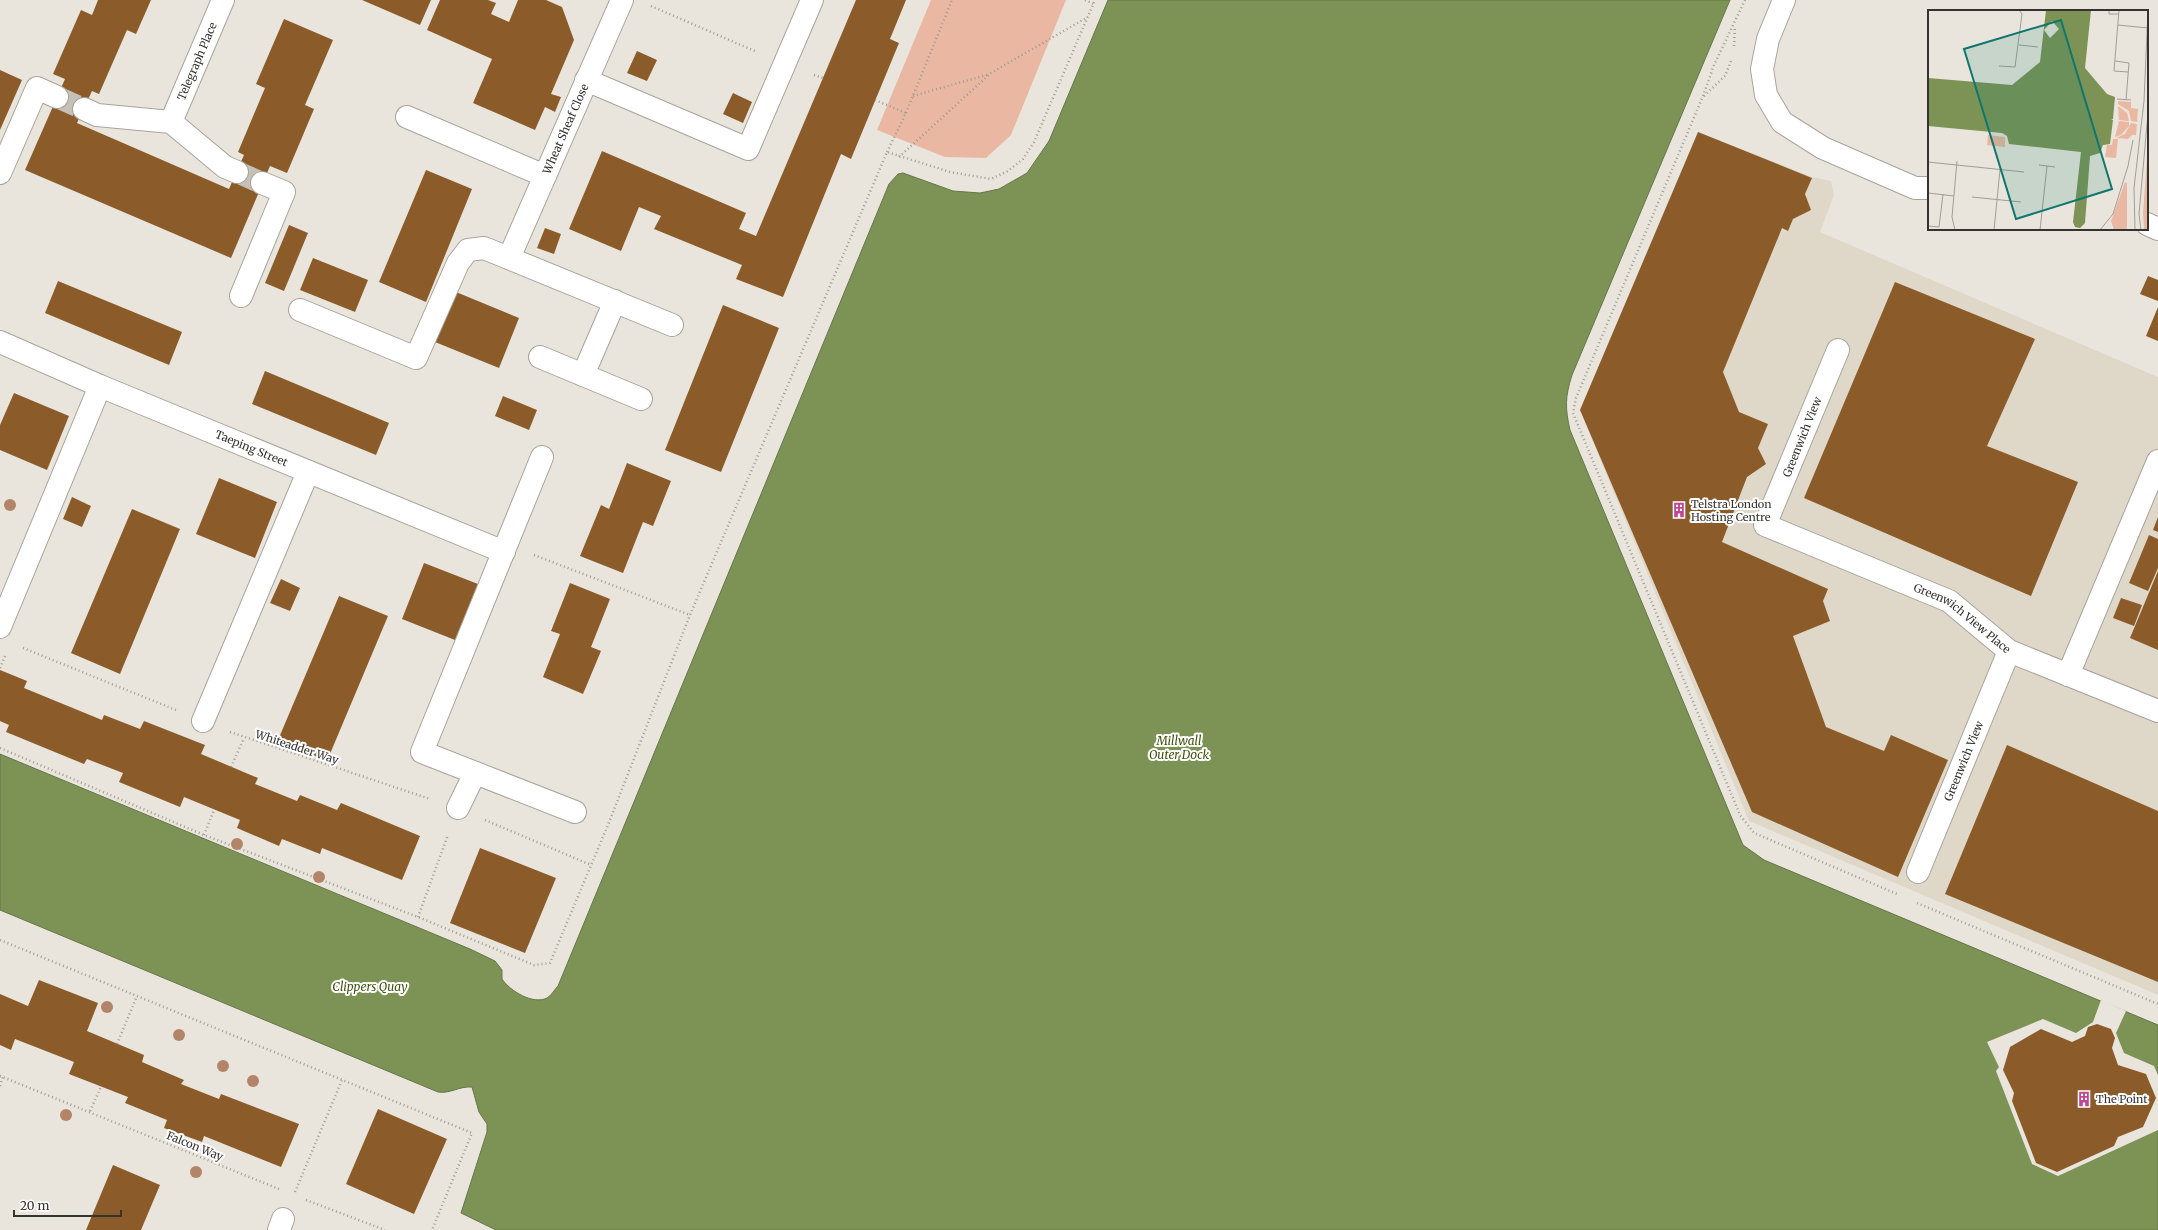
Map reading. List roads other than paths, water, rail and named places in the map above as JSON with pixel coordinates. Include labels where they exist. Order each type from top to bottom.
[{"type":"street","name":"Telegraph Place","points":[[171,122],[223,0]]},
{"type":"street","name":"Wheat Sheaf Close","points":[[509,258],[622,0]]},
{"type":"street","points":[[586,80],[748,149],[812,0]]},
{"type":"street","points":[[1784,0],[1768,39],[1762,70],[1766,95],[1782,122],[1822,148],[1915,188],[1928,188]]},
{"type":"street","points":[[0,173],[37,88],[57,97]]},
{"type":"street","points":[[84,109],[97,115],[171,122],[225,167],[237,172]]},
{"type":"street","points":[[407,117],[545,176]]},
{"type":"street","points":[[241,296],[284,192],[262,183]]},
{"type":"street","points":[[2148,224],[2158,229]]},
{"type":"street","points":[[300,310],[416,358],[458,263],[468,250],[484,248],[672,325]]},
{"type":"street","points":[[583,375],[615,301]]},
{"type":"street","name":"Taeping Street","points":[[0,342],[100,386],[504,552]]},
{"type":"street","name":"Greenwich View","points":[[1766,525],[1838,350]]},
{"type":"street","points":[[540,357],[641,399]]},
{"type":"street","points":[[0,626],[100,386]]},
{"type":"street","points":[[542,456],[422,752],[574,812]]},
{"type":"street","points":[[2068,675],[2158,461]]},
{"type":"street","points":[[203,721],[308,472]]},
{"type":"street","name":"Greenwich View Place","points":[[1766,525],[1949,601],[2009,651],[2158,712]]},
{"type":"street","name":"Greenwich View","points":[[1918,872],[2009,651]]},
{"type":"street","points":[[458,808],[475,773]]},
{"type":"water","name":"Millwall Outer Dock","points":[[1108,0],[1730,0],[1572,375],[1566,402],[1570,430],[1743,845],[1764,860],[2158,1025],[2158,1230],[496,1230],[461,1213],[487,1132],[487,1124],[479,1112],[472,1087],[447,1092],[438,1092],[0,910],[0,754],[470,949],[495,961],[502,970],[502,979],[510,988],[522,996],[535,1000],[547,998],[558,986],[889,184],[898,174],[903,173],[953,191],[980,193],[999,189],[1027,173],[1049,141]]},
{"type":"tunnel","points":[[57,97],[84,109]]},
{"type":"tunnel","points":[[237,172],[262,183]]},
{"type":"place","name":"Telstra London Hosting Centre","points":[[1679,510]]},
{"type":"place","name":"The Point","points":[[2084,1099]]},
{"type":"water label","name":"Clippers Quay","points":[[370,986]]}]
